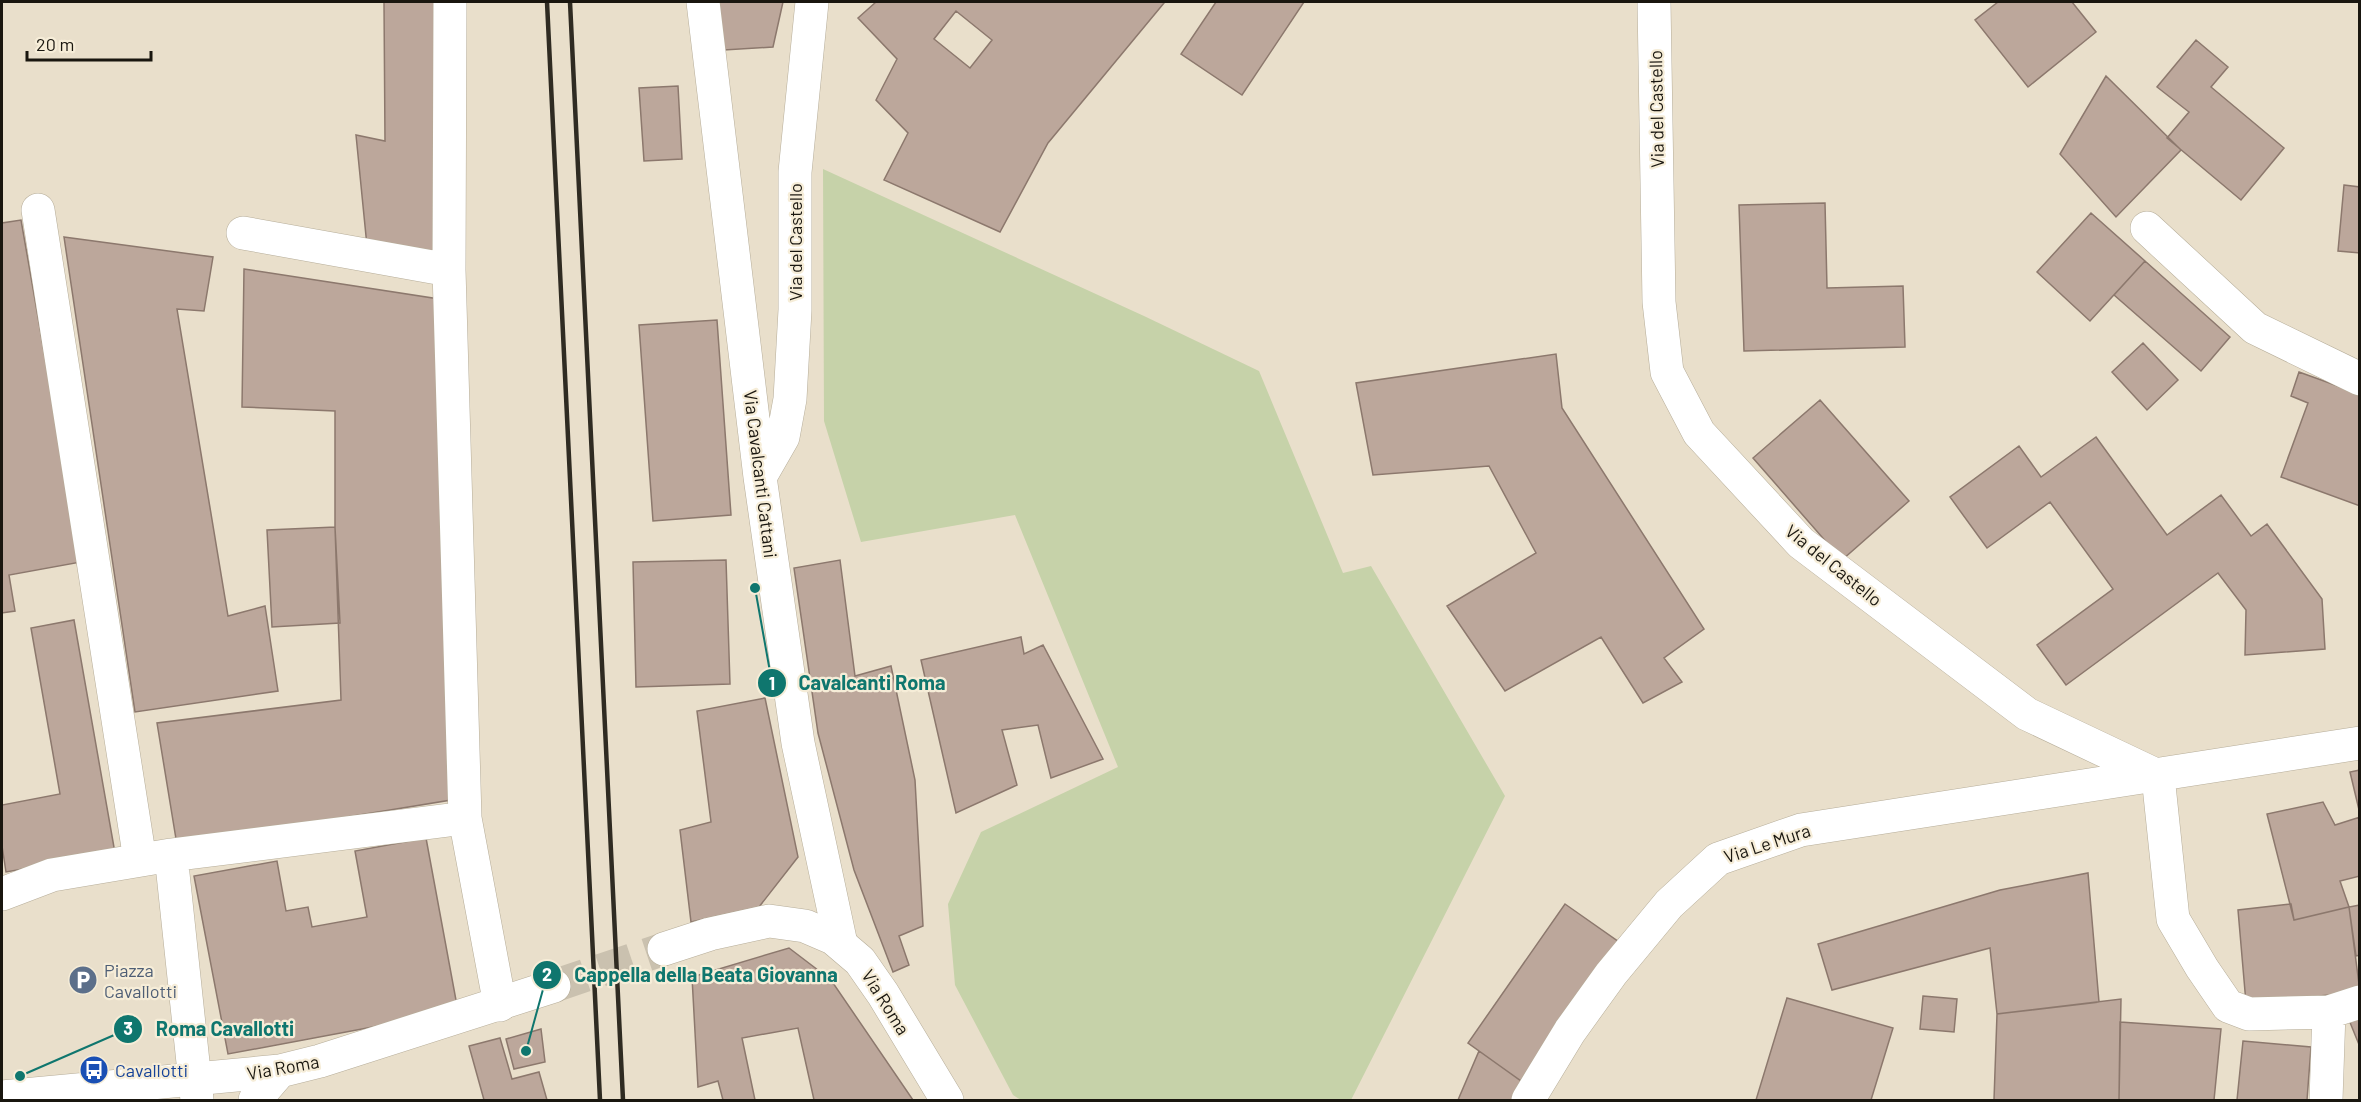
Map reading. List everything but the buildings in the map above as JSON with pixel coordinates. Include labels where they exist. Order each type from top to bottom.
[{"type":"street","points":[[450,2],[449,270],[465,818],[500,1005]]},
{"type":"street","name":"Via Cavalcanti Cattani","points":[[703,2],[760,477],[798,743],[842,944]]},
{"type":"street","name":"Via del Castello","points":[[760,477],[783,437],[790,399],[795,310],[795,172],[812,2]]},
{"type":"street","name":"Via del Castello","points":[[1654,2],[1659,302],[1667,372],[1699,433],[1801,543],[2027,714],[2158,776]]},
{"type":"street","points":[[38,210],[196,1090]]},
{"type":"street","points":[[2147,228],[2255,328],[2360,379]]},
{"type":"street","points":[[243,233],[449,270]]},
{"type":"street","points":[[2326,1101],[2344,1007],[2249,1014],[2228,1006],[2172,918],[2158,776],[2360,743]]},
{"type":"street","name":"Via Le Mura","points":[[1528,1101],[1570,1031],[1611,974],[1669,904],[1718,859],[1801,830],[2158,776]]},
{"type":"street","points":[[2,894],[52,875],[156,858],[465,818]]},
{"type":"street","name":"Via Roma","points":[[664,949],[710,934],[769,921],[805,926],[842,944],[860,961],[883,994],[947,1101]]},
{"type":"street","name":"Via Roma","points":[[2,1097],[196,1090],[320,1061],[555,986]]},
{"type":"street","points":[[255,1101],[280,1071]]},
{"type":"green space","points":[[823,169],[1259,371],[1343,573],[1371,566],[1505,796],[1351,1100],[1021,1100],[1013,1095],[955,985],[948,904],[981,832],[1118,767],[1015,515],[861,542],[824,421]]},
{"type":"tunnel","points":[[554,986],[664,949]]},
{"type":"railway","points":[[547,2],[600,1100]]},
{"type":"railway","points":[[570,2],[623,1100]]},
{"type":"place","name":"Cavalcanti Roma","points":[[755,588]]},
{"type":"place","name":"Piazza Cavallotti","points":[[83,980]]},
{"type":"place","name":"Cappella della Beata Giovanna","points":[[526,1051]]},
{"type":"place","name":"Cavallotti","points":[[94,1070]]},
{"type":"place","name":"Roma Cavallotti","points":[[20,1076]]}]
